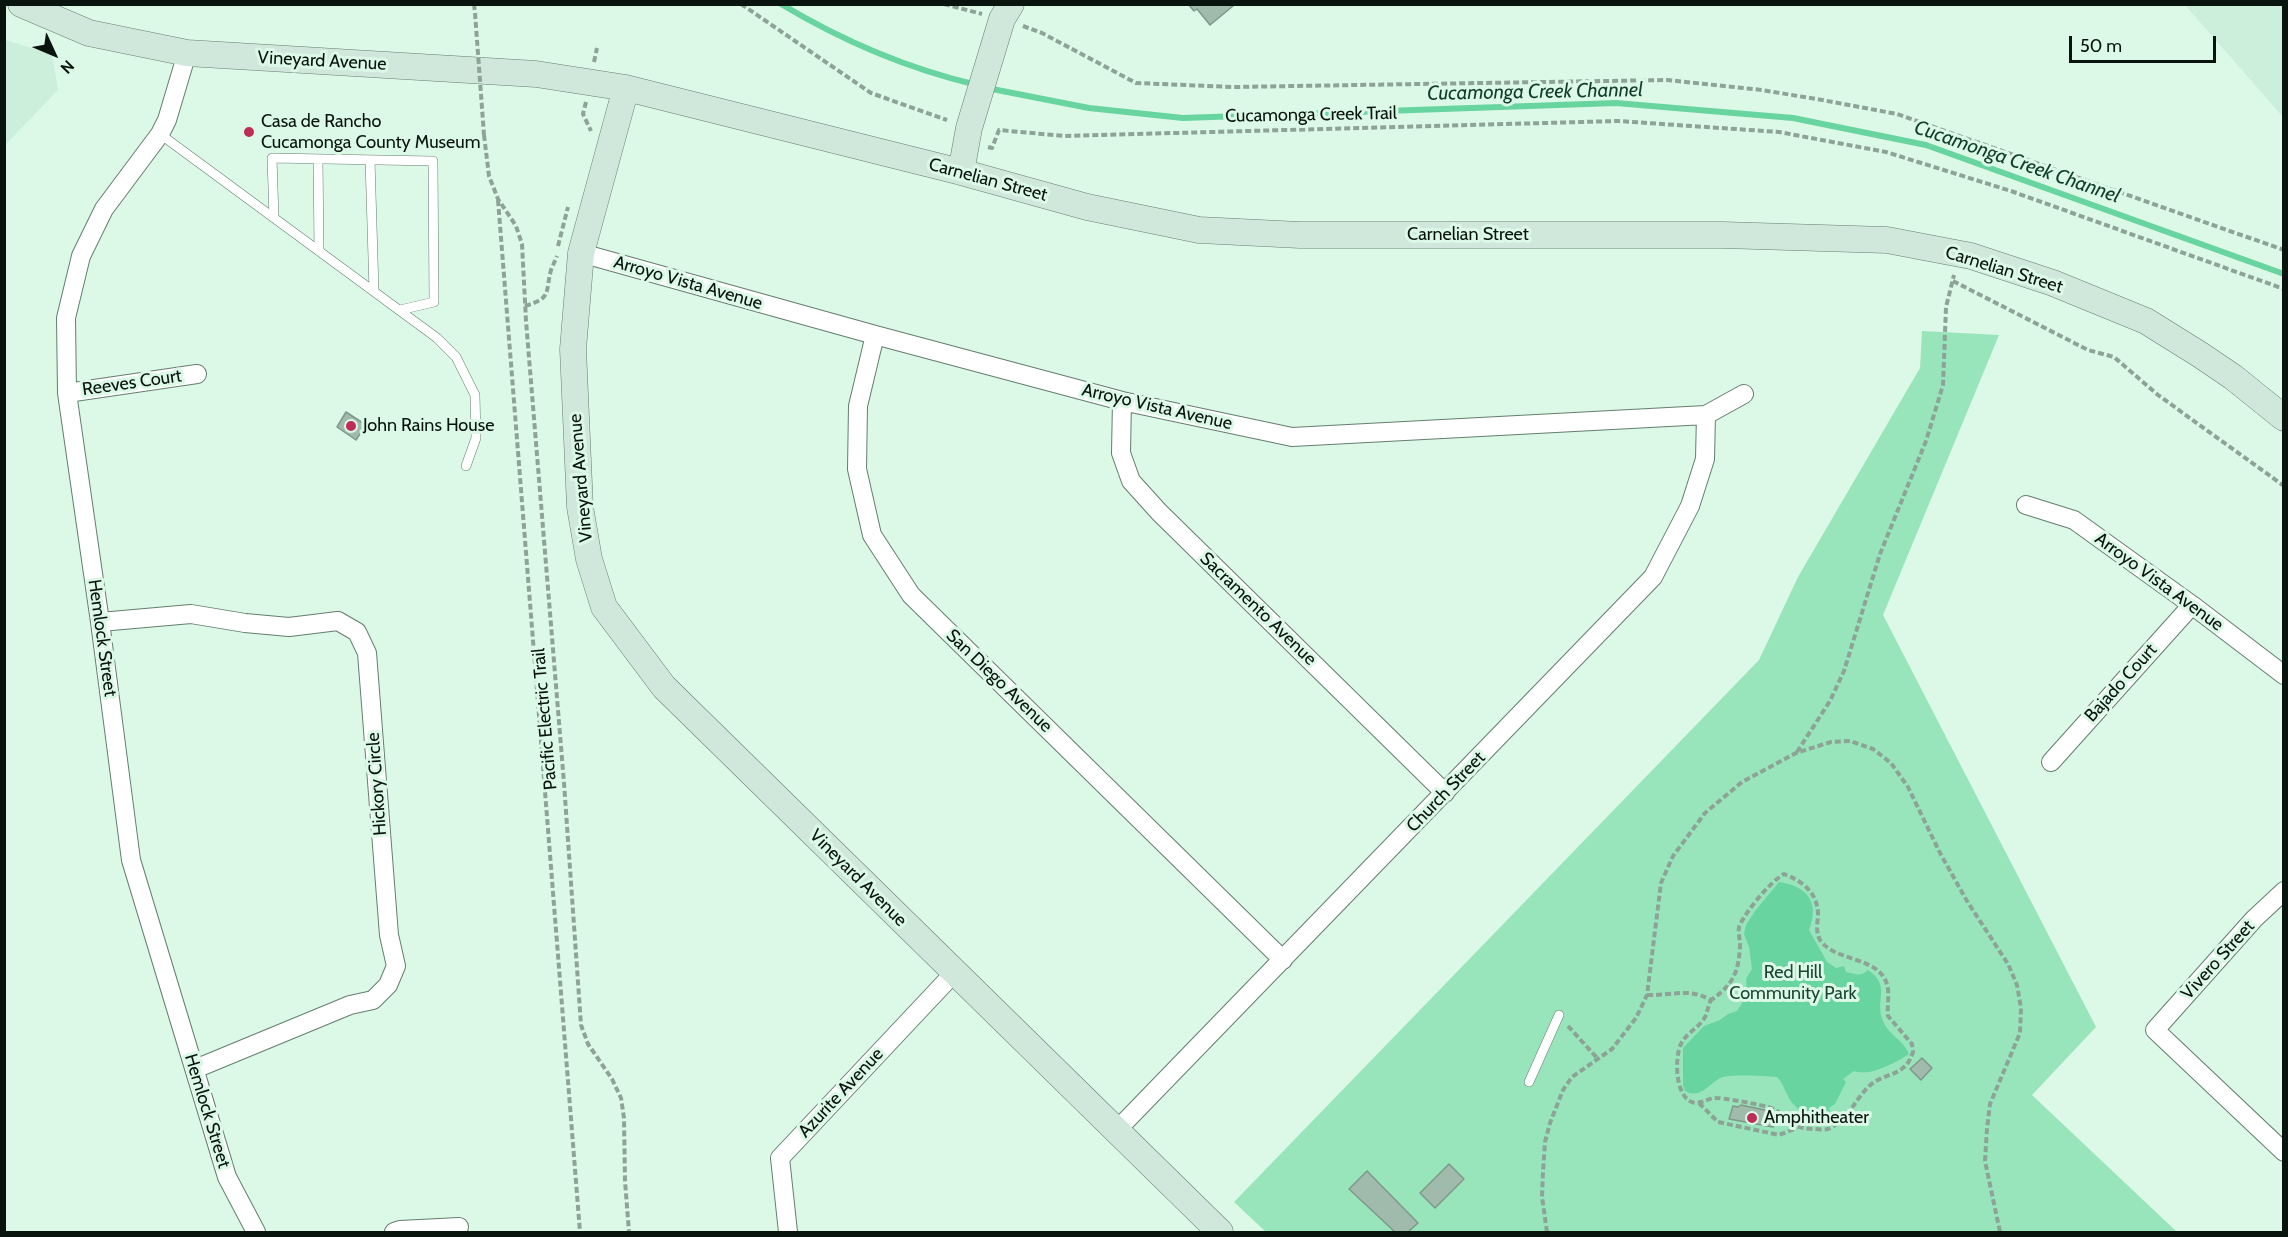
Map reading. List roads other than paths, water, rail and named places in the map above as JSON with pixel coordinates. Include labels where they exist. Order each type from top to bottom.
[{"type":"main road","name":"Vineyard Avenue","points":[[21,4],[89,33],[187,53],[536,74],[626,88],[581,253],[573,349],[580,507],[589,559],[604,608],[664,687],[1220,1233]]},
{"type":"main road","points":[[961,172],[957,128],[1007,12]]},
{"type":"main road","name":"Carnelian Street","points":[[626,88],[961,172],[1087,207],[1199,230],[1300,235],[1825,236],[1887,240],[1958,253],[2053,283],[2146,321],[2199,354],[2283,418]]},
{"type":"street","name":"Hemlock Street","points":[[187,53],[167,120],[160,135],[104,209],[81,256],[66,318],[67,393],[131,860],[227,1177],[256,1233]]},
{"type":"street","name":"Arroyo Vista Avenue","points":[[581,253],[1122,401],[1292,437],[1706,415],[1744,394]]},
{"type":"street","name":"San Diego Avenue","points":[[875,335],[858,406],[857,469],[872,535],[911,595],[1283,960]]},
{"type":"street","name":"Reeves Court","points":[[67,393],[197,374]]},
{"type":"street","name":"Sacramento Avenue","points":[[1122,401],[1121,453],[1131,482],[1445,793]]},
{"type":"street","name":"Church Street","points":[[1116,1131],[1653,577],[1690,506],[1704,459],[1706,415]]},
{"type":"street","name":"Arroyo Vista Avenue","points":[[2026,505],[2074,520],[2192,605],[2283,675]]},
{"type":"street","name":"Bajado Court","points":[[2051,762],[2192,605]]},
{"type":"street","name":"Hickory Circle","points":[[100,622],[191,614],[245,623],[289,627],[338,621],[357,632],[367,653],[389,935],[396,966],[388,985],[373,1000],[350,1005],[195,1069]]},
{"type":"street","name":"Vivero Street","points":[[2283,891],[2254,919],[2155,1030],[2283,1152]]},
{"type":"street","name":"Azurite Avenue","points":[[788,1233],[780,1158],[954,974]]},
{"type":"street","points":[[394,1233],[400,1230],[459,1227]]},
{"type":"lane","points":[[160,135],[400,310],[437,338],[456,357],[475,395],[476,438],[466,466]]},
{"type":"lane","points":[[274,218],[272,158],[433,161],[434,302],[400,310]]},
{"type":"lane","points":[[318,159],[319,250]]},
{"type":"lane","points":[[370,160],[374,291]]},
{"type":"lane","points":[[1529,1082],[1559,1015]]},
{"type":"waterway","name":"Cucamonga Creek Channel","points":[[781,4],[827,30],[876,52],[926,71],[977,85]]},
{"type":"waterway","name":"Cucamonga Creek Channel","points":[[987,88],[1089,108],[1183,118],[1616,103],[1793,118],[1926,145],[2284,274]]},
{"type":"place","name":"Casa de Rancho Cucamonga County Museum","points":[[249,132]]},
{"type":"place","name":"John Rains House","points":[[351,426]]},
{"type":"place","name":"Amphitheater","points":[[1752,1118]]},
{"type":"park label","name":"Red Hill Community Park","points":[[1793,983]]}]
